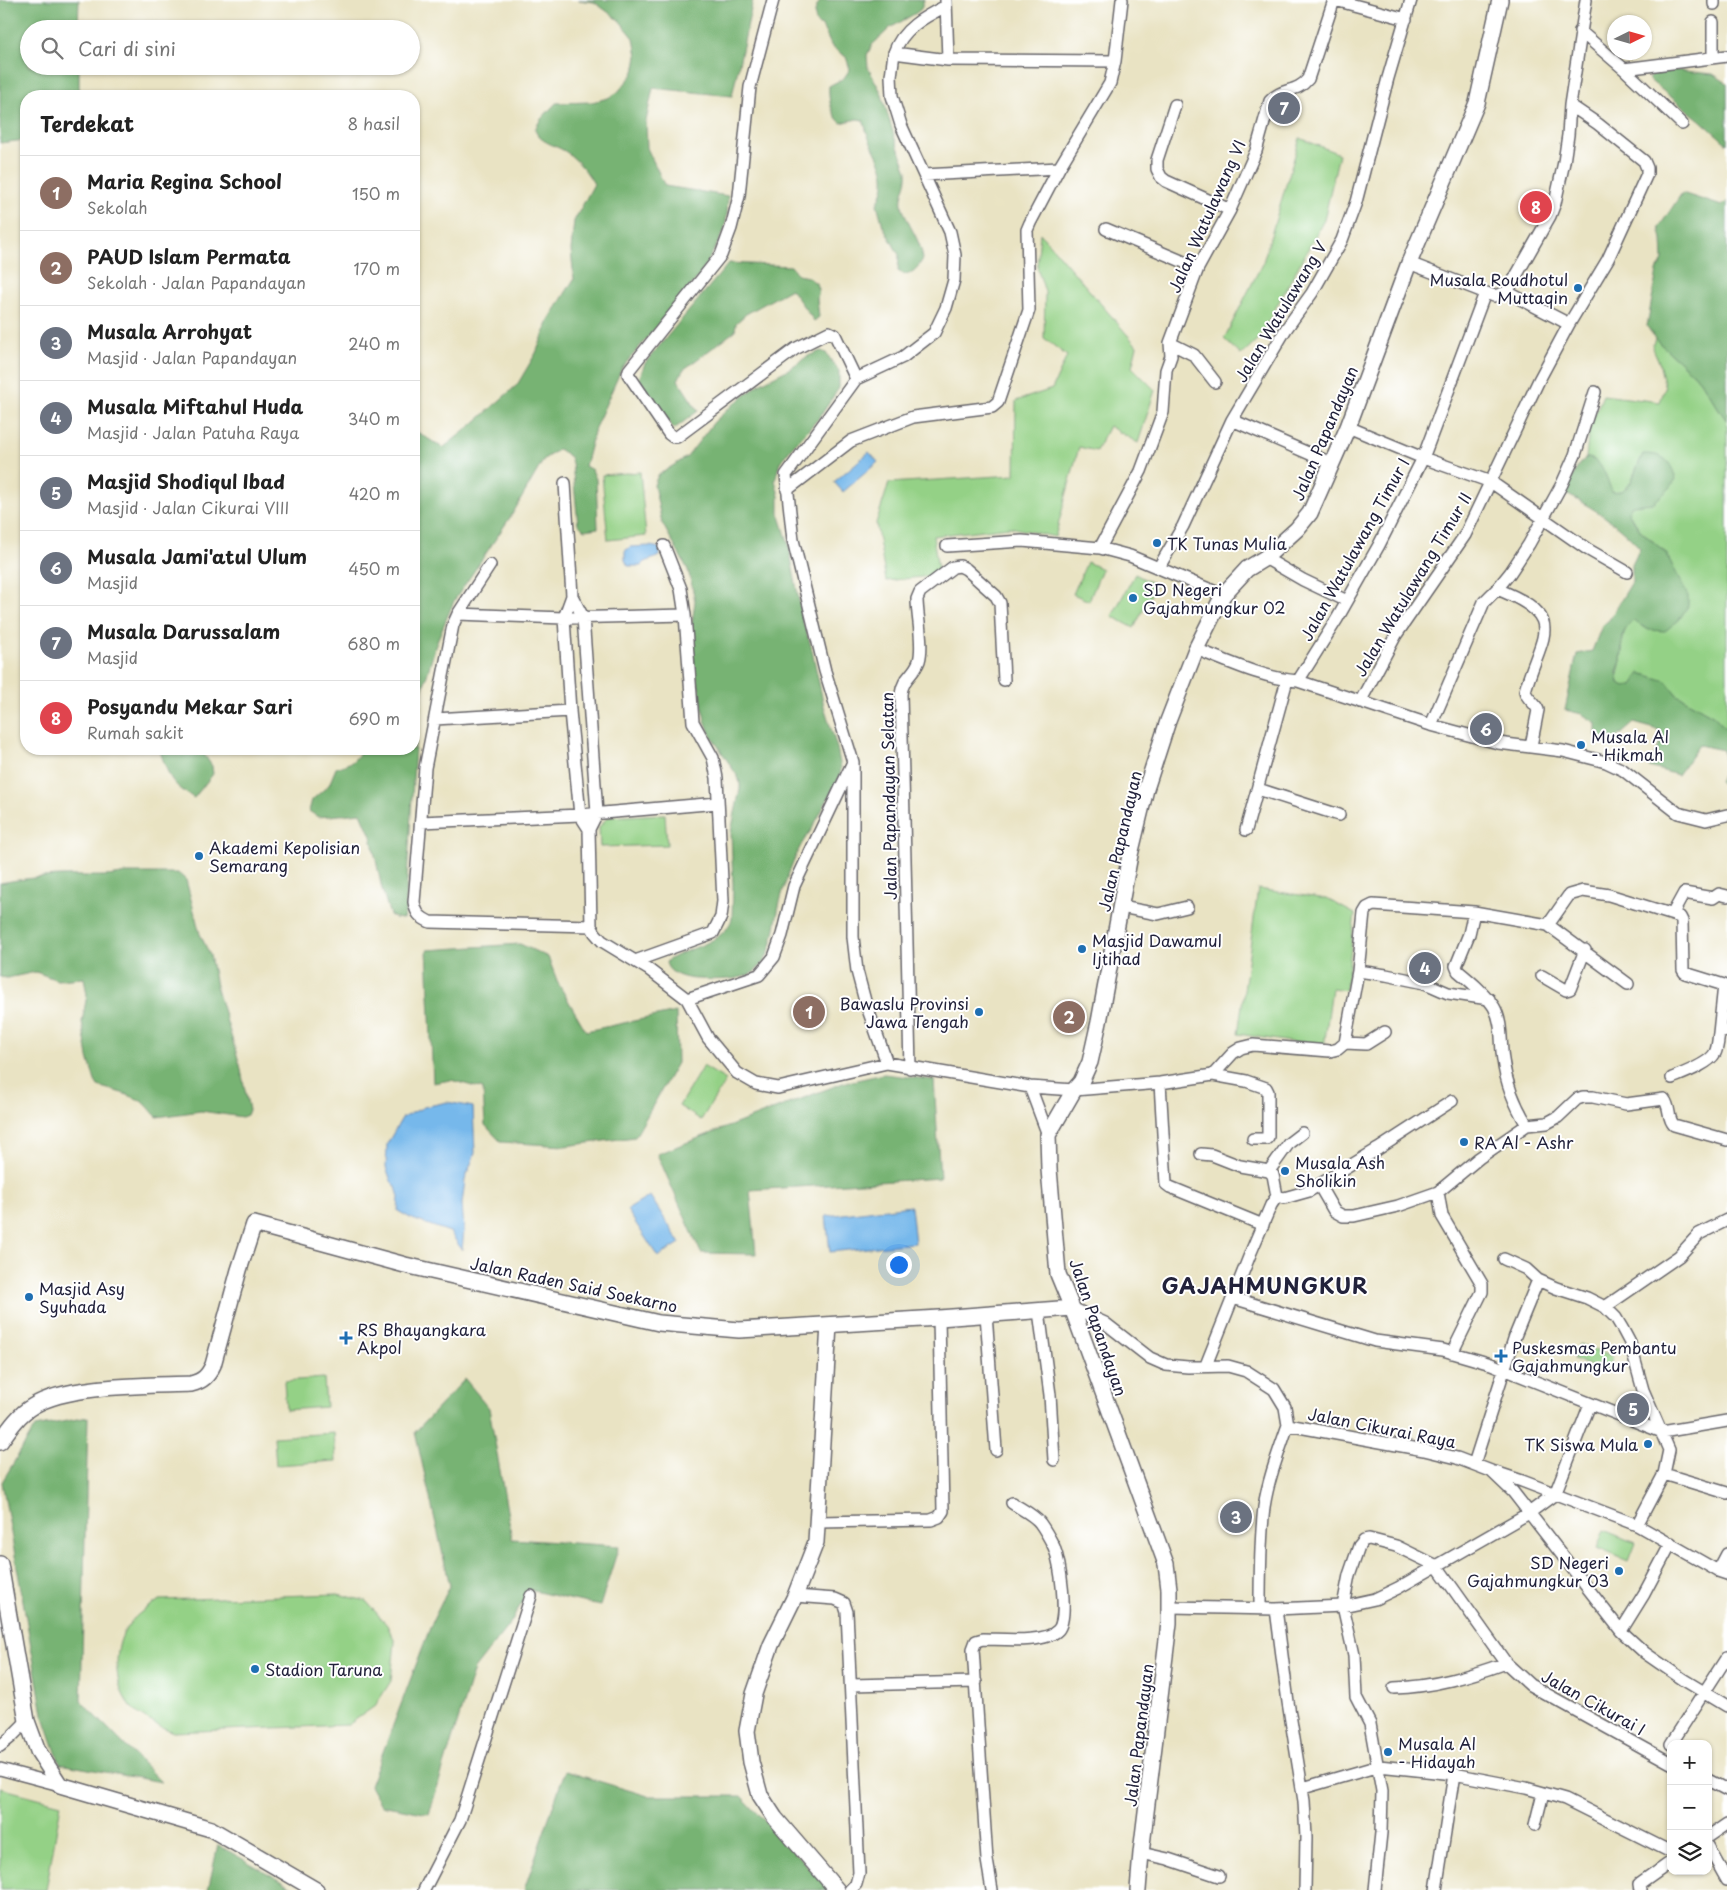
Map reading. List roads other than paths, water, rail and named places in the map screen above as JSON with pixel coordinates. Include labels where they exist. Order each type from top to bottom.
[{"type":"street","points":[[773,0],[750,88],[739,196],[732,228],[721,255],[628,370],[628,378],[673,437],[677,437],[795,349],[829,332],[835,335],[856,379]]},
{"type":"street","points":[[787,490],[851,440],[913,417],[992,407],[998,402],[1028,310],[1028,230],[1059,168],[1110,83],[1115,61],[1122,0]]},
{"type":"street","points":[[1335,0],[1406,19]]},
{"type":"street","name":"Jalan Watulawang VI","points":[[1100,548],[1141,471],[1163,412],[1166,370],[1171,356],[1170,343],[1198,268],[1230,210],[1256,151],[1270,101],[1276,95],[1303,86],[1308,80],[1335,0]]},
{"type":"street","name":"Jalan Watulawang V","points":[[1159,567],[1183,526],[1232,420],[1286,329],[1312,293],[1342,240],[1356,202],[1388,78],[1411,0]]},
{"type":"street","name":"Jalan Papandayan","points":[[1138,1890],[1170,1607],[1166,1564],[1058,1274],[1048,1169],[1048,1135],[1074,1090],[1081,1082],[1090,1062],[1130,855],[1146,789],[1168,722],[1196,649],[1223,595],[1247,569],[1264,558],[1297,529],[1310,512],[1348,427],[1409,263],[1477,103],[1500,0]]},
{"type":"street","points":[[1409,263],[1494,296],[1507,292],[1550,216],[1555,203],[1565,153],[1580,31],[1586,0]]},
{"type":"street","points":[[946,3],[948,60]]},
{"type":"street","points":[[887,1063],[865,1002],[857,972],[853,937],[853,762],[825,671],[795,549],[786,475],[856,379],[903,357],[934,333],[946,308],[954,280],[955,255],[950,232],[901,125],[892,96],[891,76],[894,54],[903,36],[917,22],[946,3]]},
{"type":"street","points":[[1712,57],[1713,22]]},
{"type":"street","points":[[1580,31],[1682,124]]},
{"type":"street","points":[[894,54],[948,60],[1115,61]]},
{"type":"street","points":[[1624,70],[1727,56]]},
{"type":"street","points":[[1175,104],[1157,160],[1159,173],[1166,181],[1230,210]]},
{"type":"street","name":"Jalan Watulawang Timur II","points":[[1360,702],[1396,636],[1465,534],[1568,324],[1616,244],[1646,174],[1647,168],[1644,161],[1598,124],[1570,105]]},
{"type":"street","points":[[924,175],[1059,168]]},
{"type":"street","points":[[1106,229],[1198,268]]},
{"type":"street","points":[[1507,292],[1568,324]]},
{"type":"street","name":"Jalan Watulawang Timur I","points":[[1246,830],[1293,681],[1347,601],[1379,545],[1404,492],[1423,458],[1485,293]]},
{"type":"street","points":[[1170,343],[1194,355],[1215,382]]},
{"type":"street","points":[[1431,726],[1446,687],[1468,642],[1484,602],[1498,589],[1528,544],[1562,484],[1575,455],[1595,392]]},
{"type":"street","points":[[1232,420],[1331,464]]},
{"type":"street","points":[[1348,427],[1423,458],[1491,482],[1587,549],[1627,572]]},
{"type":"street","points":[[565,483],[572,596],[582,617],[597,813],[589,829],[591,926],[602,941],[648,969],[687,999],[708,1038],[738,1073],[756,1084],[778,1088],[887,1063],[1030,1087],[1074,1090],[1160,1083],[1213,1075],[1246,1081],[1266,1088],[1268,1092],[1268,1136],[1266,1139],[1253,1139]]},
{"type":"street","points":[[947,546],[1022,541],[1100,548],[1130,556],[1159,567],[1223,595]]},
{"type":"street","points":[[635,961],[713,933],[721,917],[723,901],[717,778],[713,758],[693,722],[685,615],[681,589],[664,546]]},
{"type":"street","points":[[1264,558],[1303,580],[1347,601]]},
{"type":"street","points":[[490,564],[453,625],[425,768],[414,902],[415,910],[420,918],[430,922],[591,926]]},
{"type":"street","name":"Jalan Papandayan Selatan","points":[[910,1068],[901,694],[902,685],[915,669],[919,660],[917,599],[920,592],[953,567],[960,566],[966,569],[998,599],[1002,614],[1004,680]]},
{"type":"street","points":[[1498,589],[1536,609],[1544,622],[1545,628],[1538,658],[1525,691],[1526,696],[1538,710],[1531,746]]},
{"type":"street","points":[[572,596],[564,618],[570,711],[580,814],[589,829]]},
{"type":"street","points":[[458,614],[564,618],[685,615]]},
{"type":"street","points":[[1196,649],[1249,670],[1293,681],[1431,726],[1498,743],[1563,751],[1615,765],[1678,813],[1706,820],[1727,815]]},
{"type":"street","points":[[570,711],[577,702],[585,703],[589,709]]},
{"type":"street","points":[[435,719],[570,711]]},
{"type":"street","points":[[687,999],[759,975],[774,957],[782,935],[794,886],[853,762]]},
{"type":"street","points":[[1258,789],[1339,815]]},
{"type":"street","points":[[421,822],[597,813],[718,803]]},
{"type":"street","points":[[1548,925],[1569,895],[1583,891],[1609,895],[1680,916],[1682,920],[1684,972],[1726,980],[1723,1032],[1716,1051],[1712,1057],[1700,1065],[1672,1078]]},
{"type":"street","points":[[1673,913],[1684,893],[1713,898],[1719,894],[1727,896]]},
{"type":"street","points":[[1121,907],[1158,914],[1187,906]]},
{"type":"street","points":[[1213,1075],[1233,1052],[1253,1045],[1330,1051],[1338,1049],[1344,1043],[1358,971],[1364,913],[1367,908],[1373,906],[1474,912],[1548,925],[1585,950],[1628,984]]},
{"type":"street","points":[[1474,912],[1469,934],[1456,966],[1458,971],[1489,999],[1498,1016],[1502,1058],[1508,1083],[1517,1108],[1527,1125]]},
{"type":"street","points":[[1542,976],[1566,990],[1570,989],[1585,950]]},
{"type":"street","points":[[1358,971],[1425,983],[1448,993],[1489,999]]},
{"type":"street","points":[[1344,1043],[1366,1044],[1385,1032]]},
{"type":"street","points":[[1160,1083],[1166,1184],[1263,1225]]},
{"type":"street","points":[[1030,1087],[1048,1135]]},
{"type":"street","points":[[1319,1185],[1334,1211],[1343,1216],[1354,1216],[1398,1206],[1438,1192],[1479,1158],[1527,1125],[1547,1123],[1558,1117],[1583,1097],[1593,1097],[1626,1104],[1664,1099],[1669,1108],[1669,1118],[1674,1125],[1725,1141],[1727,1140]]},
{"type":"street","points":[[1277,1196],[1284,1198],[1309,1192],[1452,1101]]},
{"type":"street","points":[[1269,1171],[1289,1143],[1302,1133]]},
{"type":"street","points":[[1201,1154],[1212,1155],[1240,1166],[1269,1171],[1273,1175],[1277,1196],[1271,1205],[1232,1298],[1206,1366]]},
{"type":"street","points":[[1438,1192],[1442,1216],[1482,1284],[1482,1292],[1452,1353]]},
{"type":"street","points":[[1605,1307],[1679,1256],[1699,1234],[1727,1220]]},
{"type":"street","name":"Jalan Raden Said Soekarno","points":[[0,1442],[21,1415],[33,1405],[48,1399],[88,1389],[191,1384],[201,1381],[209,1374],[213,1365],[239,1270],[254,1224],[405,1265],[659,1323],[727,1330],[830,1325],[1072,1308]]},
{"type":"street","points":[[1504,1259],[1526,1269],[1538,1280],[1605,1307],[1616,1318],[1630,1343],[1643,1390],[1669,1450],[1664,1474],[1638,1525]]},
{"type":"street","points":[[1474,1464],[1515,1336],[1538,1280]]},
{"type":"street","points":[[1232,1298],[1375,1341],[1452,1353],[1490,1364],[1662,1432],[1727,1421]]},
{"type":"street","name":"Jalan Cikurai Raya","points":[[1072,1308],[1105,1323],[1150,1358],[1166,1365],[1188,1367],[1228,1366],[1246,1370],[1274,1389],[1285,1407],[1288,1425],[1424,1450],[1474,1464],[1638,1525],[1723,1572]]},
{"type":"street","points":[[1039,1311],[1050,1395],[1054,1460]]},
{"type":"street","points":[[986,1314],[996,1450]]},
{"type":"street","points":[[818,1522],[931,1520],[939,1517],[943,1512],[938,1318]]},
{"type":"street","points":[[830,1325],[816,1542],[795,1596],[771,1645],[754,1694],[747,1731],[751,1762],[760,1795],[775,1818],[838,1890]]},
{"type":"street","points":[[1170,1607],[1276,1609],[1343,1606],[1375,1599],[1398,1588],[1529,1513],[1555,1494],[1590,1404]]},
{"type":"street","points":[[1260,1608],[1260,1565],[1264,1505],[1288,1425]]},
{"type":"street","name":"Jalan Cikurai Raya","points":[[1491,1471],[1513,1492],[1621,1631],[1646,1653],[1684,1680],[1727,1706]]},
{"type":"street","points":[[1664,1474],[1727,1493]]},
{"type":"street","points":[[992,1890],[987,1860],[973,1649],[976,1641],[1041,1638],[1058,1630],[1062,1622],[1064,1596],[1054,1548],[1040,1522],[1012,1503]]},
{"type":"street","points":[[1375,1890],[1381,1833],[1382,1791],[1370,1724],[1356,1698],[1354,1655],[1343,1606],[1349,1575],[1359,1546],[1364,1540],[1368,1539],[1396,1546],[1437,1566]]},
{"type":"street","points":[[1621,1631],[1644,1594],[1671,1543]]},
{"type":"street","points":[[1723,1572],[1727,1554]]},
{"type":"street","points":[[0,1564],[27,1721],[38,1751],[60,1785]]},
{"type":"street","name":"Jalan Cikurai I","points":[[1437,1566],[1506,1663],[1530,1685],[1667,1761]]},
{"type":"street","points":[[424,1890],[460,1820],[531,1596]]},
{"type":"street","points":[[795,1596],[835,1599],[844,1603],[847,1612],[859,1873],[856,1884],[850,1890]]},
{"type":"street","points":[[1276,1609],[1297,1762],[1303,1788],[1306,1836],[1305,1890]]},
{"type":"street","points":[[1674,1740],[1727,1657]]},
{"type":"street","points":[[1394,1688],[1427,1686],[1450,1681],[1506,1663]]},
{"type":"street","points":[[851,1685],[976,1682]]},
{"type":"street","points":[[0,1746],[27,1721]]},
{"type":"street","points":[[1660,1758],[1667,1749]]},
{"type":"street","points":[[1303,1788],[1379,1766],[1454,1774],[1565,1799],[1667,1850]]},
{"type":"street","points":[[0,1769],[212,1829],[316,1890]]},
{"type":"street","points":[[1436,1890],[1454,1774]]},
{"type":"street","points":[[1712,1782],[1727,1790]]},
{"type":"street","points":[[1535,1825],[1543,1793]]},
{"type":"street","points":[[1712,1834],[1727,1824]]},
{"type":"street","points":[[1141,1853],[1168,1859],[1219,1876]]},
{"type":"street","points":[[1712,1853],[1727,1880]]},
{"type":"street","points":[[1641,1889],[1640,1884],[1667,1865]]},
{"type":"water","points":[[869,452],[878,462],[843,492],[834,482]]},
{"type":"water","points":[[650,546],[660,548],[660,556],[645,562],[641,566],[628,566],[625,560],[625,551],[630,547]]},
{"type":"water","points":[[447,1102],[473,1107],[475,1153],[465,1180],[462,1204],[464,1230],[462,1250],[450,1232],[412,1219],[398,1211],[399,1197],[386,1167],[387,1144],[402,1118],[424,1107]]},
{"type":"water","points":[[650,1196],[680,1243],[658,1257],[627,1210]]},
{"type":"water","points":[[911,1206],[915,1243],[830,1252],[826,1216]]},
{"type":"place","name":"Musala Darussalam","points":[[1284,108]]},
{"type":"place","name":"Posyandu Mekar Sari","points":[[1536,207]]},
{"type":"place","name":"Musala Roudhotul Muttaqin","points":[[1578,288]]},
{"type":"place","name":"TK Tunas Mulia","points":[[1157,543]]},
{"type":"place","name":"SD Negeri Gajahmungkur 02","points":[[1133,598]]},
{"type":"place","name":"Musala Jami'atul Ulum","points":[[1486,729]]},
{"type":"place","name":"Musala Al - Hikmah","points":[[1581,745]]},
{"type":"place","name":"Akademi Kepolisian Semarang","points":[[199,856]]},
{"type":"place","name":"Masjid Dawamul Ijtihad","points":[[1082,949]]},
{"type":"place","name":"Musala Miftahul Huda","points":[[1425,968]]},
{"type":"place","name":"Maria Regina School","points":[[809,1012]]},
{"type":"place","name":"Bawaslu Provinsi Jawa Tengah","points":[[979,1012]]},
{"type":"place","name":"PAUD Islam Permata","points":[[1069,1017]]},
{"type":"place","name":"RA Al - Ashr","points":[[1464,1142]]},
{"type":"place","name":"Musala Ash Sholikin","points":[[1285,1171]]},
{"type":"place","name":"Masjid Asy Syuhada","points":[[29,1297]]},
{"type":"place","name":"RS Bhayangkara Akpol","points":[[346,1338]]},
{"type":"place","name":"Puskesmas Pembantu Gajahmungkur","points":[[1501,1356]]},
{"type":"place","name":"Masjid Shodiqul Ibad","points":[[1633,1409]]},
{"type":"place","name":"TK Siswa Mula","points":[[1648,1444]]},
{"type":"place","name":"Musala Arrohyat","points":[[1236,1517]]},
{"type":"place","name":"SD Negeri Gajahmungkur 03","points":[[1619,1571]]},
{"type":"place","name":"Stadion Taruna","points":[[255,1669]]},
{"type":"place","name":"Musala Al - Hidayah","points":[[1388,1752]]},
{"type":"district","name":"GAJAHMUNGKUR","points":[[1265,1285]]}]
